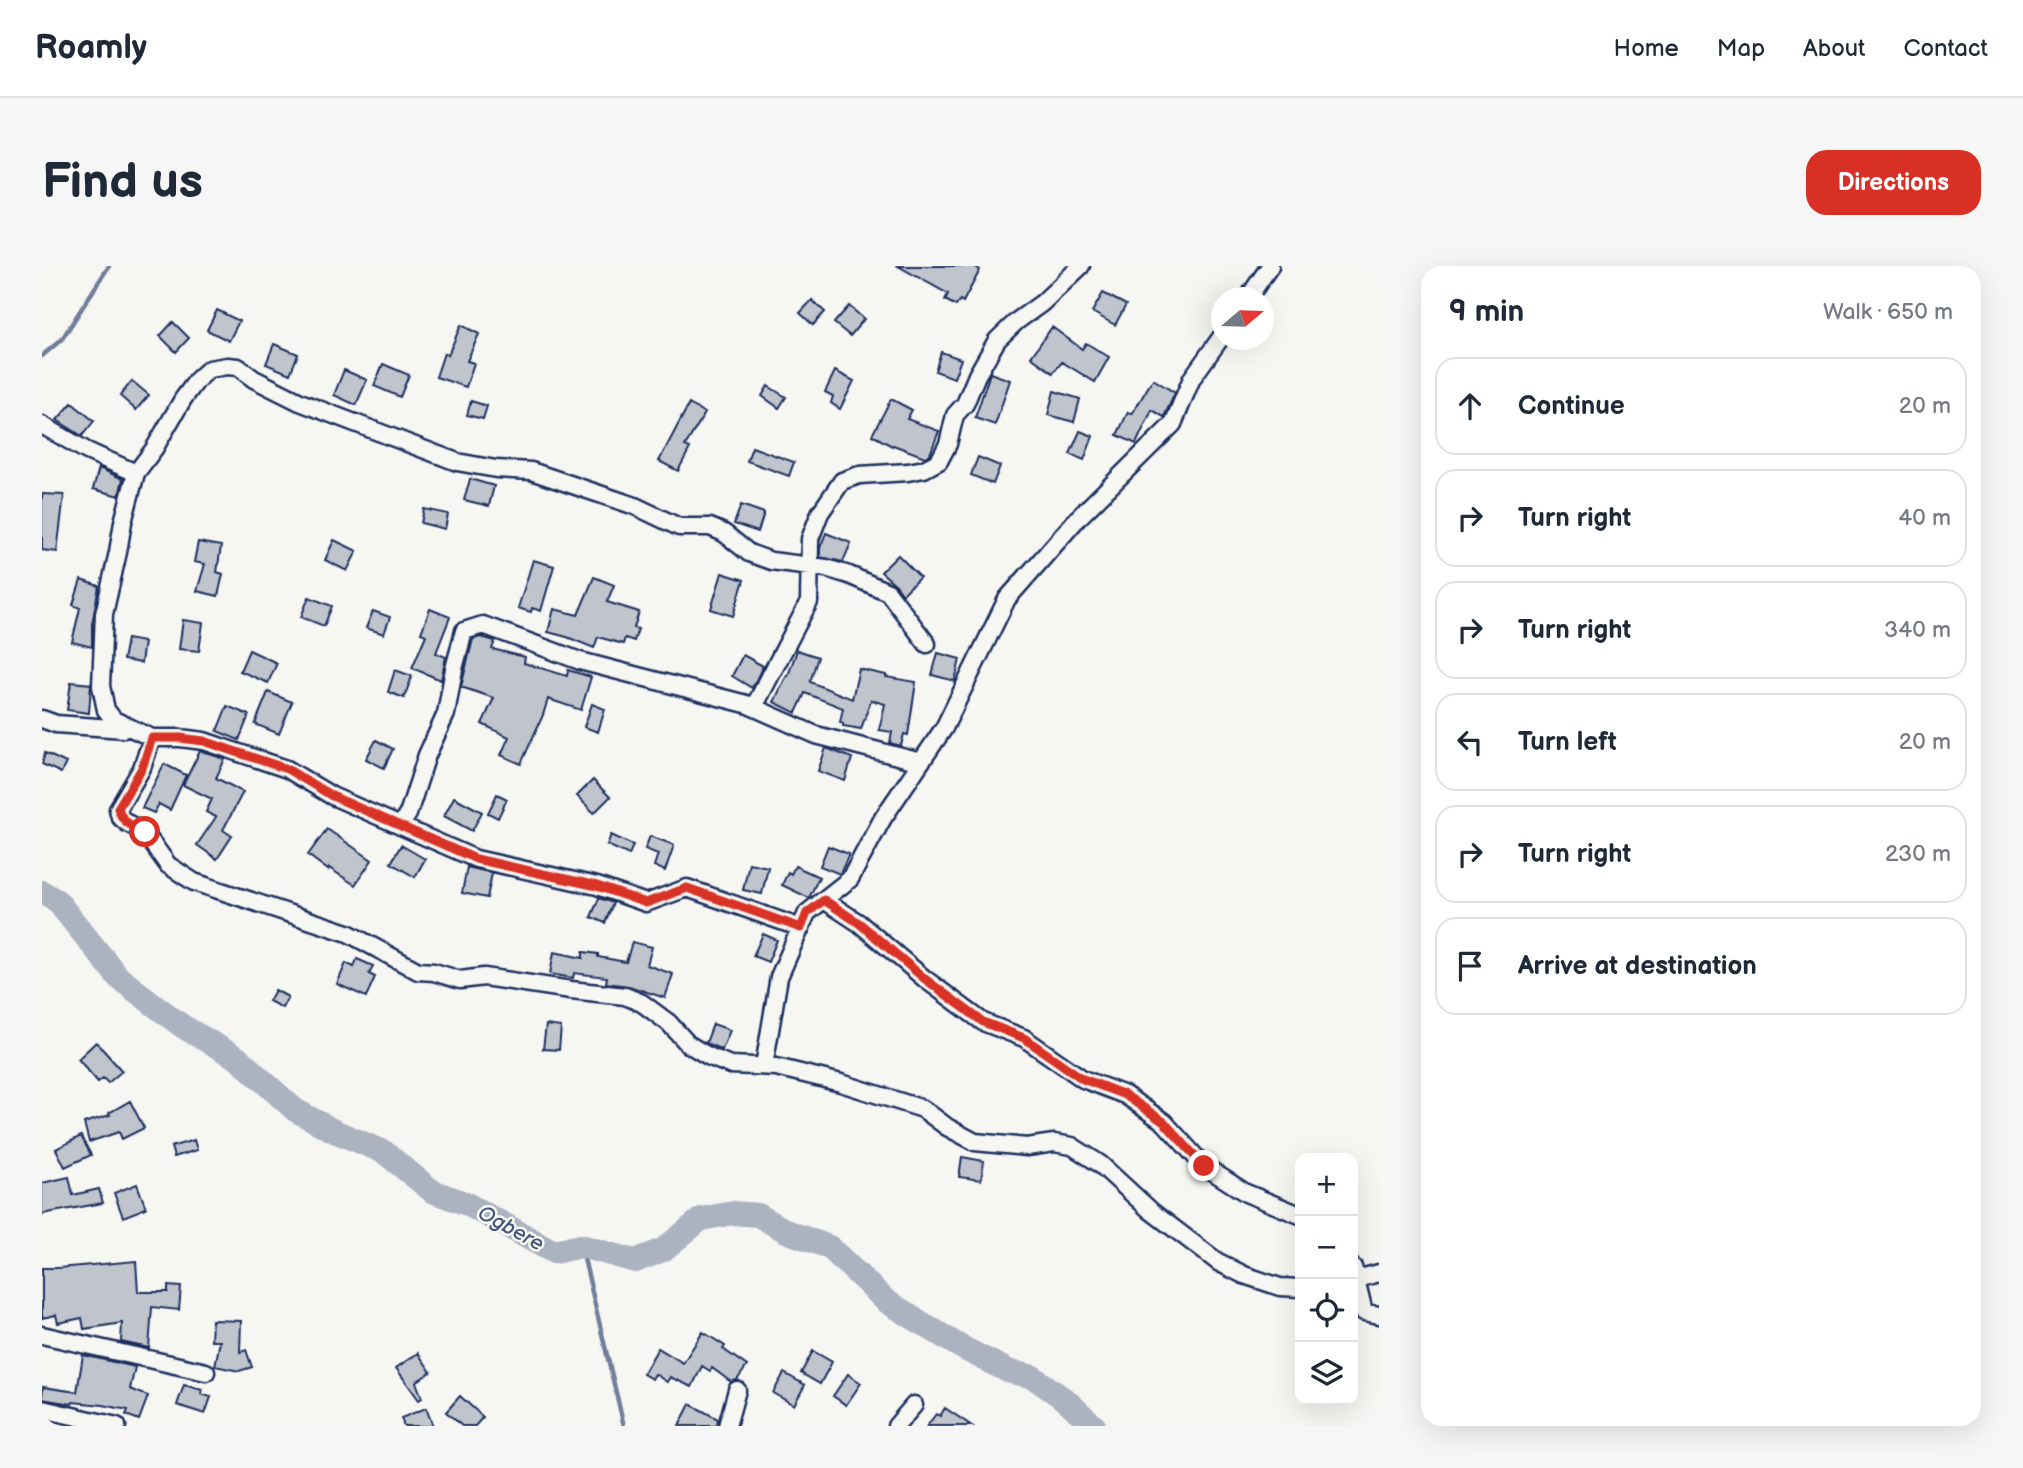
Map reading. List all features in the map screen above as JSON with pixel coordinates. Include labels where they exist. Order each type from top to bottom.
[{"type":"street","points":[[754,707],[809,602],[810,539],[820,513],[842,481],[859,475],[924,469],[939,461],[948,444],[955,415],[965,404],[997,340],[1081,266]]},
{"type":"street","points":[[1256,287],[1270,266]]},
{"type":"street","points":[[764,1066],[779,977],[807,913],[849,879],[883,818],[944,728],[1007,599],[1077,519],[1172,424],[1192,378],[1212,350]]},
{"type":"street","points":[[801,928],[687,888],[646,903],[597,886],[476,859],[332,796],[287,769],[204,741],[152,738],[114,720],[106,710],[101,686],[104,614],[136,473],[197,380],[209,369],[238,367],[254,379],[300,401],[457,462],[496,470],[531,471],[635,506],[680,527],[710,527],[723,533],[749,553],[771,561],[826,568],[849,575],[888,592],[927,643]]},
{"type":"street","points":[[42,425],[87,451],[136,473]]},
{"type":"street","points":[[400,826],[408,814],[427,755],[446,714],[464,631],[483,625],[580,661],[754,707],[816,735],[921,762]]},
{"type":"street","points":[[42,719],[56,724],[130,729]]},
{"type":"street","points":[[152,738],[142,768],[118,808],[120,817],[145,832],[168,864],[194,882],[348,933],[418,971],[434,972],[460,980],[484,977],[625,996],[642,1003],[669,1023],[688,1044],[708,1056],[730,1065],[776,1067],[841,1083],[923,1109],[947,1127],[975,1142],[1027,1147],[1054,1143],[1072,1146],[1100,1164],[1151,1211],[1218,1262],[1244,1275],[1280,1287],[1295,1288]]},
{"type":"street","points":[[824,900],[859,923],[925,979],[983,1022],[1024,1038],[1083,1079],[1125,1095],[1164,1122],[1204,1166],[1246,1193],[1295,1213]]},
{"type":"street","points":[[1358,1275],[1379,1273]]},
{"type":"street","points":[[1355,1279],[1364,1312],[1379,1315]]},
{"type":"street","points":[[42,1335],[206,1372]]},
{"type":"street","points":[[727,1426],[737,1390]]},
{"type":"street","points":[[896,1426],[914,1405]]},
{"type":"street","points":[[42,1409],[117,1426]]},
{"type":"building","points":[[898,266],[974,266],[980,270],[963,302],[960,300],[956,306],[945,300],[948,294]]},
{"type":"building","points":[[1103,293],[1126,305],[1115,325],[1092,312]]},
{"type":"building","points":[[812,300],[825,312],[813,325],[800,313]]},
{"type":"building","points":[[849,306],[864,319],[850,336],[834,323]]},
{"type":"building","points":[[217,310],[239,321],[229,341],[207,330]]},
{"type":"building","points":[[173,322],[189,338],[176,352],[160,336]]},
{"type":"building","points":[[461,325],[479,334],[467,361],[474,363],[466,387],[436,377],[444,353],[448,355]]},
{"type":"building","points":[[1052,327],[1082,349],[1086,343],[1109,357],[1095,382],[1062,362],[1053,373],[1031,357]]},
{"type":"building","points":[[274,344],[298,354],[290,374],[266,364]]},
{"type":"building","points":[[941,352],[961,359],[954,378],[935,371]]},
{"type":"building","points":[[383,364],[409,375],[400,397],[374,386]]},
{"type":"building","points":[[344,370],[367,380],[356,405],[334,395]]},
{"type":"building","points":[[835,371],[854,381],[840,409],[831,403],[833,396],[825,392]]},
{"type":"building","points":[[990,373],[1010,380],[995,425],[975,418]]},
{"type":"building","points":[[1153,379],[1175,393],[1164,417],[1152,410],[1136,444],[1117,435],[1128,412],[1132,414]]},
{"type":"building","points":[[132,381],[149,395],[136,410],[120,396]]},
{"type":"building","points":[[768,386],[786,397],[779,408],[762,396]]},
{"type":"building","points":[[1054,391],[1080,399],[1074,422],[1048,415]]},
{"type":"building","points":[[891,399],[912,410],[907,419],[939,431],[930,454],[925,457],[892,446],[872,435]]},
{"type":"building","points":[[471,401],[487,406],[483,419],[467,415]]},
{"type":"building","points":[[72,403],[94,421],[82,436],[57,420]]},
{"type":"building","points":[[689,404],[705,413],[685,446],[690,448],[678,471],[659,461]]},
{"type":"building","points":[[1080,431],[1093,436],[1084,460],[1070,454]]},
{"type":"building","points":[[752,447],[794,462],[789,476],[747,461]]},
{"type":"building","points":[[978,457],[1000,466],[993,484],[971,475]]},
{"type":"building","points":[[99,468],[123,479],[119,496],[93,489]]},
{"type":"building","points":[[470,479],[494,486],[489,506],[464,500]]},
{"type":"building","points":[[42,494],[64,495],[57,552],[42,550]]},
{"type":"building","points":[[741,505],[764,513],[758,532],[734,524]]},
{"type":"building","points":[[424,509],[448,514],[445,529],[421,523]]},
{"type":"building","points":[[826,533],[851,543],[843,562],[820,557],[820,548]]},
{"type":"building","points":[[334,540],[357,551],[347,571],[325,560]]},
{"type":"building","points":[[198,542],[221,546],[217,572],[223,574],[218,596],[197,591],[205,564],[194,562]]},
{"type":"building","points":[[898,555],[920,577],[903,594],[881,572]]},
{"type":"building","points":[[533,560],[554,566],[541,611],[532,608],[531,612],[518,608]]},
{"type":"building","points":[[722,573],[744,580],[733,616],[711,609]]},
{"type":"building","points":[[594,577],[614,585],[607,602],[639,612],[634,628],[638,629],[634,641],[625,638],[623,644],[598,637],[594,648],[548,632],[554,609],[578,615]]},
{"type":"building","points":[[81,580],[99,586],[92,624],[92,647],[72,642],[80,608],[73,605]]},
{"type":"building","points":[[309,597],[332,606],[324,626],[301,617]]},
{"type":"building","points":[[430,609],[450,617],[436,653],[446,657],[441,680],[412,668],[426,635],[421,633]]},
{"type":"building","points":[[373,611],[390,617],[384,634],[366,628]]},
{"type":"building","points":[[183,620],[203,623],[199,651],[179,649]]},
{"type":"building","points":[[481,637],[495,641],[492,649],[525,657],[524,663],[567,676],[568,670],[591,677],[581,710],[548,699],[521,764],[501,755],[509,737],[482,724],[494,698],[461,687],[473,639]]},
{"type":"building","points":[[127,639],[144,642],[141,663],[123,660]]},
{"type":"building","points":[[249,650],[277,663],[268,683],[240,671]]},
{"type":"building","points":[[797,650],[818,657],[810,682],[852,699],[859,669],[916,682],[908,735],[904,734],[901,746],[890,743],[892,732],[879,730],[885,704],[871,700],[861,729],[843,726],[840,722],[843,708],[805,693],[796,713],[774,702],[788,676]]},
{"type":"building","points":[[938,653],[960,659],[955,681],[932,675]]},
{"type":"building","points":[[743,655],[763,666],[752,688],[732,676]]},
{"type":"building","points":[[395,670],[412,676],[404,698],[388,692]]},
{"type":"building","points":[[71,682],[91,684],[89,713],[67,710]]},
{"type":"building","points":[[268,692],[292,702],[279,734],[255,724]]},
{"type":"building","points":[[592,704],[605,709],[598,732],[584,727]]},
{"type":"building","points":[[227,706],[249,715],[239,740],[217,731]]},
{"type":"building","points":[[376,740],[393,749],[384,768],[366,759]]},
{"type":"building","points":[[826,748],[852,758],[845,781],[818,771]]},
{"type":"building","points":[[200,751],[225,759],[216,778],[243,792],[223,830],[232,836],[217,859],[197,845],[216,817],[206,812],[212,799],[183,785]]},
{"type":"building","points":[[45,753],[66,763],[61,773],[42,764]]},
{"type":"building","points":[[164,764],[186,775],[170,810],[159,804],[154,813],[142,808]]},
{"type":"building","points":[[593,780],[610,797],[594,813],[577,796]]},
{"type":"building","points":[[497,794],[507,799],[498,818],[488,813]]},
{"type":"building","points":[[454,797],[482,812],[472,831],[444,816]]},
{"type":"building","points":[[327,829],[372,860],[355,885],[308,855]]},
{"type":"building","points":[[611,835],[633,845],[629,855],[607,845]]},
{"type":"building","points":[[650,836],[674,845],[665,871],[654,866],[658,854],[645,849]]},
{"type":"building","points":[[401,845],[425,859],[415,877],[391,863]]},
{"type":"building","points":[[828,846],[849,854],[840,874],[820,866]]},
{"type":"building","points":[[749,863],[768,867],[762,894],[743,890]]},
{"type":"building","points":[[795,866],[819,877],[809,898],[782,885],[788,872],[791,874]]},
{"type":"building","points":[[467,867],[492,873],[487,898],[462,893]]},
{"type":"building","points":[[599,898],[613,903],[605,923],[591,917]]},
{"type":"building","points":[[763,934],[777,940],[768,962],[753,956]]},
{"type":"building","points":[[632,942],[652,947],[647,965],[673,974],[665,998],[629,986],[606,983],[607,977],[574,973],[573,978],[550,974],[554,952],[583,958],[583,952],[598,954],[598,957],[626,962]]},
{"type":"building","points":[[357,959],[373,966],[369,974],[375,977],[366,997],[337,984],[346,963],[354,967]]},
{"type":"building","points":[[275,990],[288,997],[282,1008],[269,1001]]},
{"type":"building","points":[[713,1024],[730,1030],[722,1050],[706,1043]]},
{"type":"building","points":[[546,1025],[561,1027],[559,1050],[543,1049]]},
{"type":"building","points":[[96,1042],[122,1071],[108,1083],[103,1078],[98,1082],[78,1059]]},
{"type":"building","points":[[130,1101],[144,1128],[122,1139],[119,1132],[89,1142],[84,1123],[110,1115],[109,1113]]},
{"type":"building","points":[[81,1136],[91,1155],[65,1167],[56,1149]]},
{"type":"building","points":[[194,1140],[197,1150],[174,1157],[171,1147]]},
{"type":"building","points":[[962,1157],[984,1161],[981,1180],[959,1177]]},
{"type":"building","points":[[69,1177],[73,1195],[99,1189],[103,1203],[42,1214],[42,1183]]},
{"type":"building","points":[[137,1184],[146,1208],[123,1217],[114,1193]]},
{"type":"building","points":[[136,1261],[138,1292],[168,1292],[168,1286],[181,1287],[179,1310],[152,1307],[149,1348],[121,1342],[122,1323],[84,1329],[82,1318],[58,1323],[56,1315],[42,1318],[42,1268]]},
{"type":"building","points":[[212,1320],[241,1321],[240,1352],[246,1350],[252,1367],[239,1371],[215,1366],[220,1341],[211,1341]]},
{"type":"building","points":[[703,1332],[725,1346],[723,1349],[747,1366],[737,1380],[731,1382],[712,1368],[710,1371],[702,1366],[692,1387],[670,1377],[667,1382],[655,1374],[652,1379],[643,1374],[658,1348],[683,1363]]},
{"type":"building","points":[[813,1351],[832,1362],[820,1384],[801,1373]]},
{"type":"building","points":[[418,1353],[431,1372],[416,1382],[422,1398],[419,1400],[396,1368]]},
{"type":"building","points":[[83,1355],[135,1367],[130,1389],[148,1396],[139,1420],[126,1415],[128,1410],[42,1399],[43,1387],[77,1392]]},
{"type":"building","points":[[784,1373],[805,1385],[794,1405],[773,1393]]},
{"type":"building","points":[[848,1374],[861,1383],[846,1405],[833,1396]]},
{"type":"building","points":[[184,1385],[202,1390],[201,1394],[211,1397],[205,1414],[177,1405]]},
{"type":"building","points":[[460,1396],[483,1417],[475,1426],[462,1426],[446,1412]]},
{"type":"building","points":[[690,1404],[718,1419],[717,1426],[679,1426]]},
{"type":"building","points":[[426,1408],[433,1426],[404,1426],[401,1418]]},
{"type":"building","points":[[945,1408],[972,1426],[927,1426],[936,1414],[940,1416]]},
{"type":"waterway","points":[[42,356],[62,339],[109,266]]},
{"type":"waterway","name":"Ogbere","points":[[42,892],[57,901],[119,978],[182,1026],[239,1059],[295,1110],[334,1131],[384,1152],[432,1191],[467,1204],[554,1252],[581,1246],[635,1261],[663,1250],[701,1219],[733,1213],[758,1215],[786,1231],[829,1247],[886,1301],[959,1346],[1008,1371],[1033,1377],[1067,1401],[1094,1426]]},
{"type":"waterway","points":[[581,1246],[624,1426]]},
{"type":"route","points":[[145,832],[120,817],[118,808],[142,768],[152,738],[180,738],[204,741],[287,769],[332,796],[476,859],[597,886],[646,903],[687,888],[801,928],[807,913],[824,900],[859,923],[925,979],[983,1022],[1024,1038],[1083,1079],[1125,1095],[1164,1122],[1204,1166]]}]
